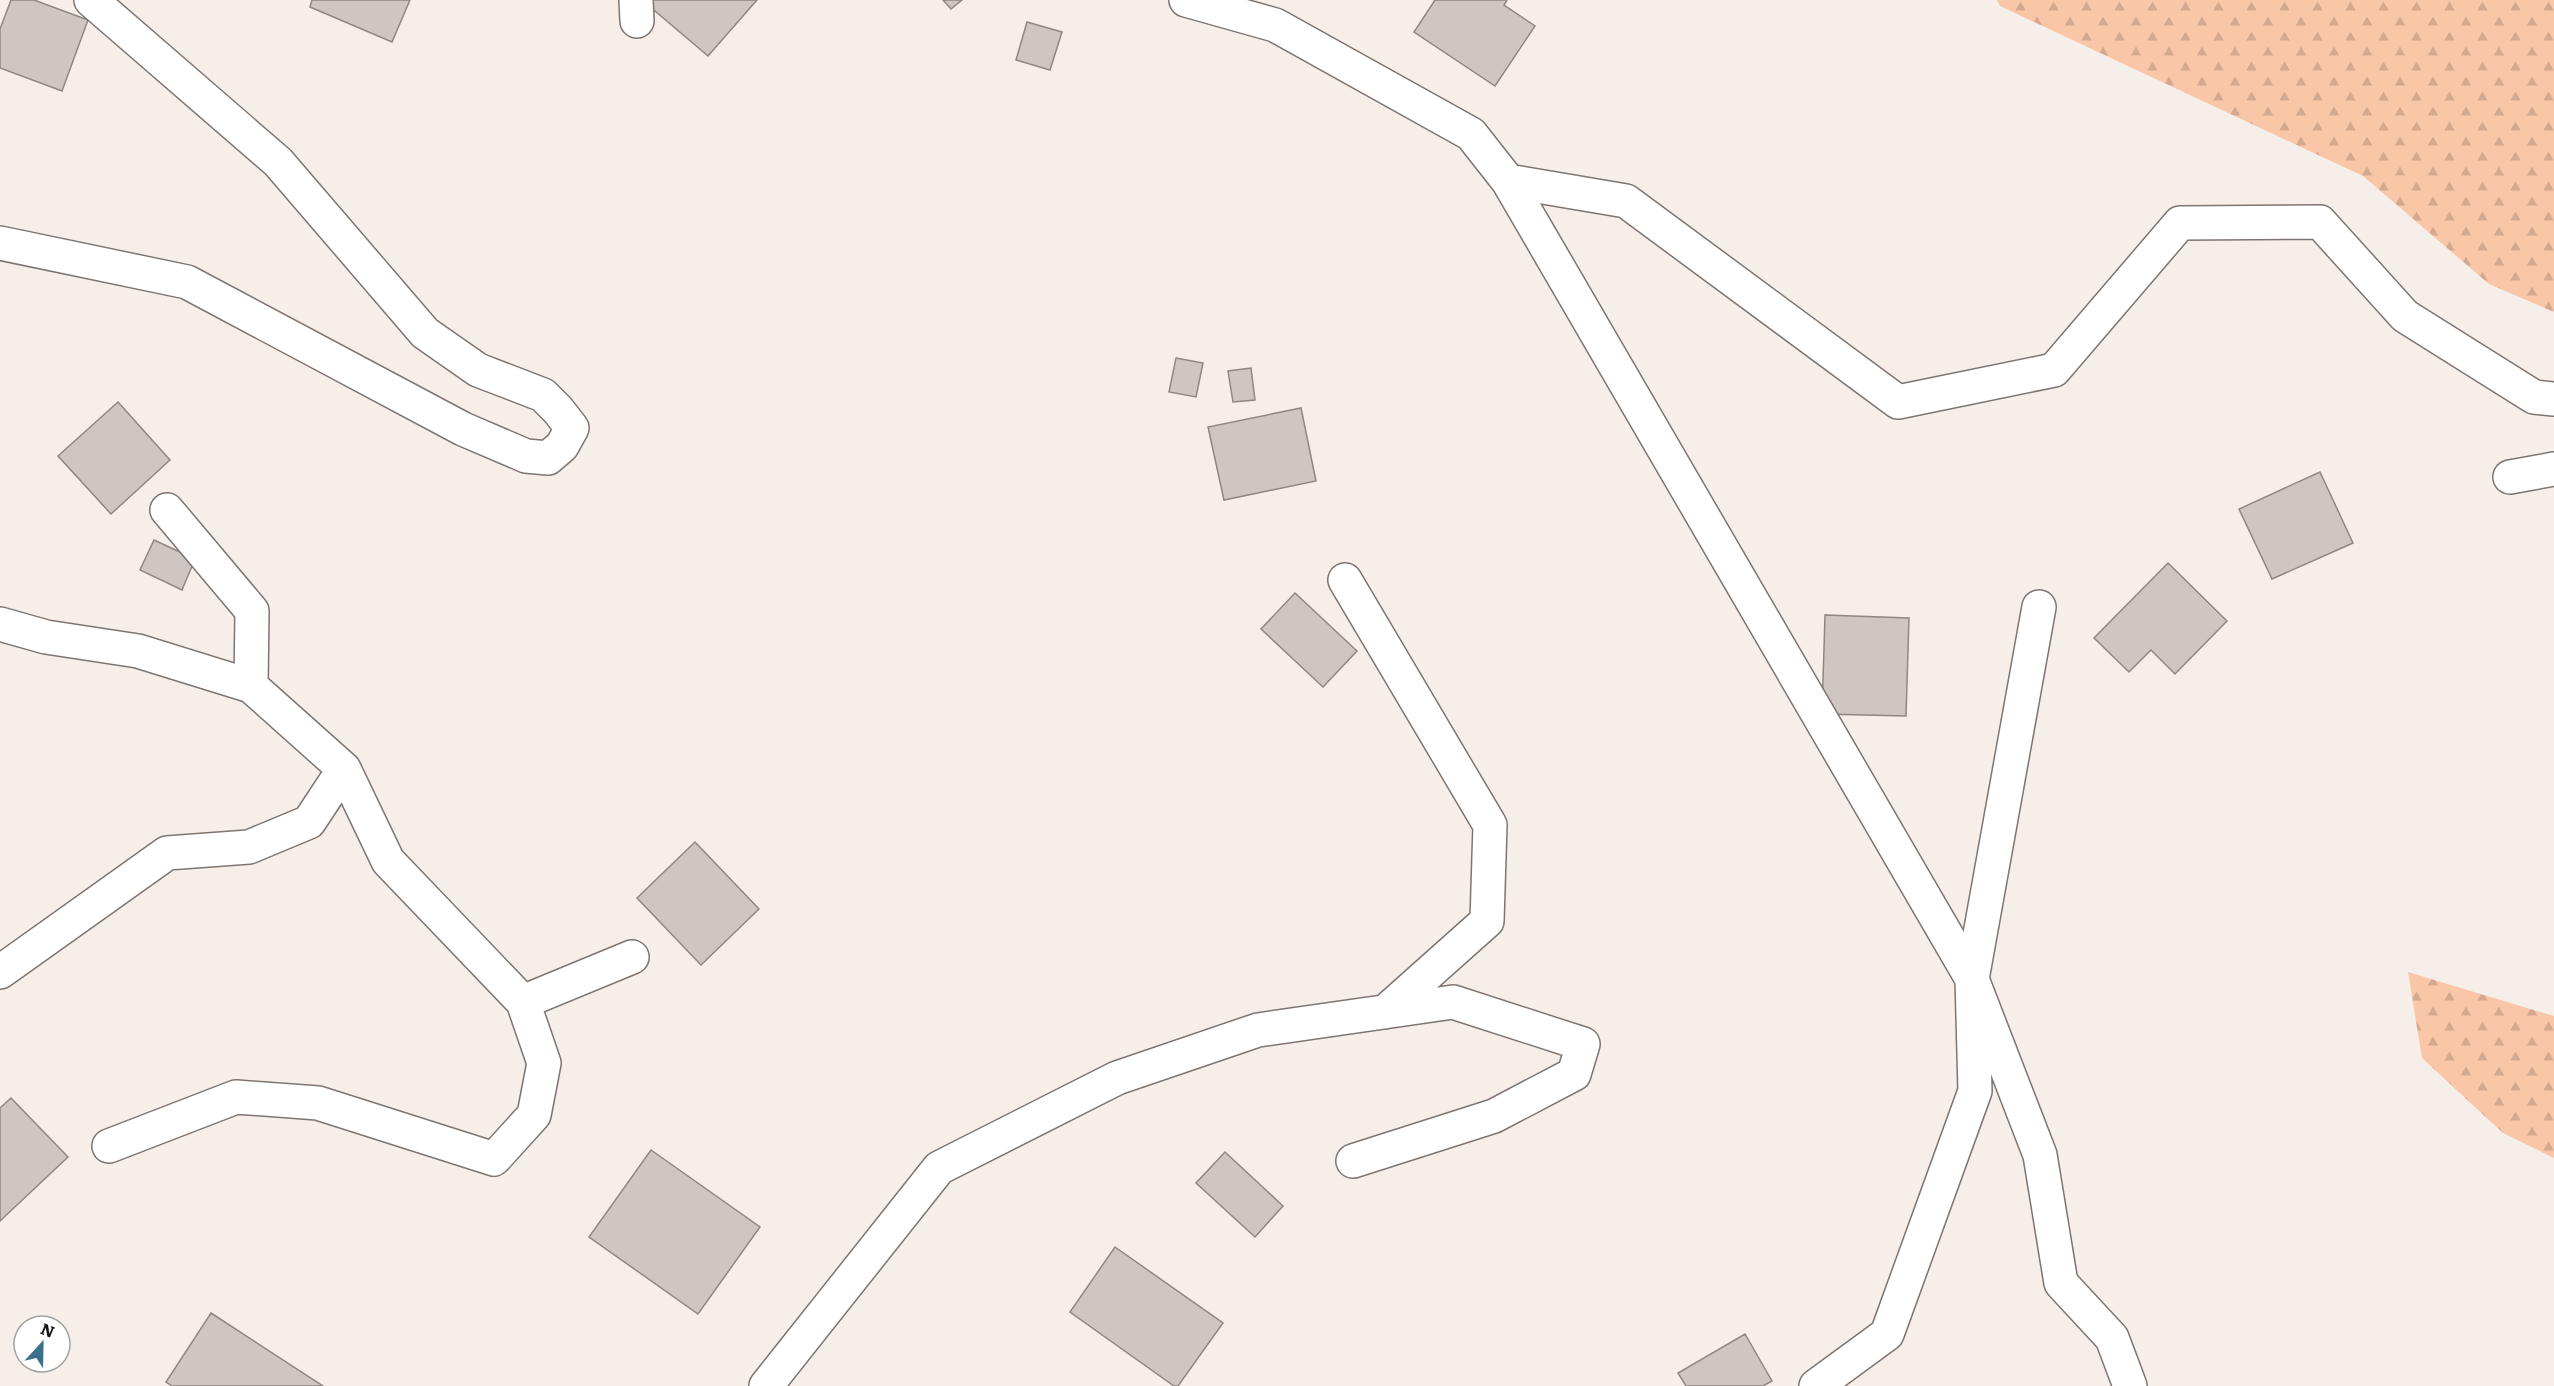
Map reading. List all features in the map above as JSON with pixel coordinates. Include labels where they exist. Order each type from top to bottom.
[{"type":"street","points":[[0,243],[187,282],[463,429],[526,456],[548,458],[562,446],[572,428],[543,395],[478,370],[425,333],[278,162],[91,0]]},
{"type":"street","points":[[1186,0],[1275,25],[1471,134],[1508,181],[1972,979],[2040,1155],[2061,1282],[2112,1338],[2130,1386]]},
{"type":"street","points":[[1508,181],[1626,201],[1898,402],[2054,370],[2180,223],[2215,222],[2320,222],[2405,316],[2534,397],[2554,399]]},
{"type":"street","points":[[2510,477],[2554,469]]},
{"type":"street","points":[[167,510],[252,611],[251,686]]},
{"type":"street","points":[[1345,580],[1490,825],[1487,921],[1385,1012]]},
{"type":"street","points":[[1816,1386],[1887,1334],[1975,1091],[1972,979],[2039,607]]},
{"type":"street","points":[[0,624],[46,637],[138,651],[251,686],[344,769],[388,861],[523,1002],[544,1064],[534,1115],[494,1159],[318,1102],[236,1097],[109,1146]]},
{"type":"street","points":[[0,972],[167,854],[249,847],[309,822],[344,769]]},
{"type":"street","points":[[523,1002],[632,957]]},
{"type":"street","points":[[766,1386],[939,1168],[1117,1078],[1258,1030],[1453,1002],[1583,1044],[1574,1074],[1494,1116],[1353,1161]]},
{"type":"green space","points":[[1997,0],[2554,0],[2554,312],[2489,284],[2363,176],[2000,6]]},
{"type":"green space","points":[[2408,972],[2554,1016],[2554,1158],[2503,1133],[2422,1058]]},
{"type":"building","points":[[11,0],[34,0],[88,20],[62,91],[0,68],[0,29]]},
{"type":"building","points":[[312,0],[410,0],[392,42],[310,7]]},
{"type":"building","points":[[642,0],[757,0],[708,56]]},
{"type":"building","points":[[943,0],[962,0],[951,9]]},
{"type":"building","points":[[1435,0],[1507,0],[1504,5],[1535,26],[1495,86],[1414,32]]},
{"type":"building","points":[[1027,22],[1062,32],[1050,70],[1016,60]]},
{"type":"building","points":[[1176,358],[1203,363],[1196,397],[1169,392]]},
{"type":"building","points":[[1251,368],[1255,400],[1233,402],[1228,371]]},
{"type":"building","points":[[118,402],[170,460],[111,514],[58,456]]},
{"type":"building","points":[[1301,408],[1316,481],[1224,500],[1208,427]]},
{"type":"building","points":[[2320,472],[2353,543],[2272,579],[2239,509]]},
{"type":"building","points":[[154,540],[195,559],[182,590],[140,570]]},
{"type":"building","points":[[2168,563],[2227,621],[2175,674],[2151,650],[2129,672],[2094,638]]},
{"type":"building","points":[[1295,593],[1357,651],[1323,687],[1261,629]]},
{"type":"building","points":[[1825,615],[1909,618],[1906,716],[1822,714]]},
{"type":"building","points":[[695,842],[759,909],[701,965],[637,898]]},
{"type":"building","points":[[11,1098],[68,1157],[0,1221],[0,1108]]},
{"type":"building","points":[[651,1150],[760,1227],[698,1314],[589,1237]]},
{"type":"building","points":[[1225,1152],[1283,1206],[1255,1237],[1196,1183]]},
{"type":"building","points":[[1115,1247],[1223,1323],[1178,1386],[1174,1386],[1070,1312]]},
{"type":"building","points":[[211,1313],[323,1386],[172,1386],[166,1382]]},
{"type":"building","points":[[1745,1334],[1772,1381],[1763,1386],[1686,1386],[1678,1373]]}]
